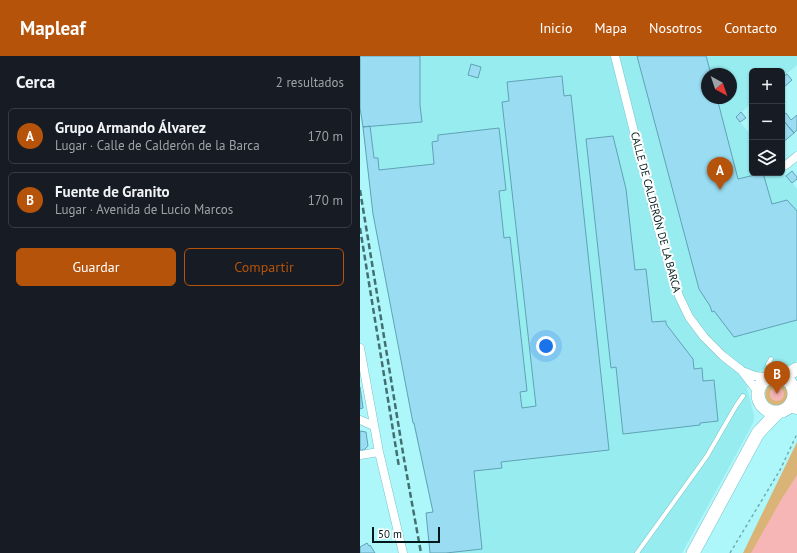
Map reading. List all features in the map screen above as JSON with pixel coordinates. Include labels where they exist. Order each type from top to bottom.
[{"type":"main road","points":[[782,377],[797,369]]},
{"type":"main road","points":[[758,433],[787,410],[791,404],[795,390],[788,380],[782,377],[768,377],[761,383],[758,392],[758,399],[762,405],[769,410],[787,410]]},
{"type":"main road","points":[[693,553],[758,433],[762,405]]},
{"type":"street","name":"CALLE DE CALDERÓN DE LA BARCA","points":[[615,56],[659,231],[679,296],[689,317],[704,337],[723,356],[741,370],[758,392]]},
{"type":"street","points":[[786,165],[797,156]]},
{"type":"street","points":[[360,348],[379,452],[403,553]]},
{"type":"street","name":"CALLE DE CALDERÓN DE LA BARCA","points":[[741,370],[755,376],[768,377]]},
{"type":"street","points":[[360,420],[374,426]]},
{"type":"street","points":[[360,455],[379,452]]},
{"type":"lane","points":[[768,364],[772,359]]},
{"type":"lane","points":[[637,553],[707,456],[743,396]]},
{"type":"path","points":[[730,553],[780,470],[797,434]]},
{"type":"shaded area","points":[[360,56],[797,56],[797,65],[785,75],[785,68],[749,68],[749,106],[736,117],[749,132],[749,176],[785,176],[785,175],[797,189],[797,360],[786,366],[771,367],[761,370],[747,388],[754,420],[682,553],[430,553],[426,513],[433,512],[413,423],[373,214],[360,107]]},
{"type":"shaded area","points":[[777,382],[786,387],[788,393],[784,403],[777,406],[769,403],[765,394],[769,385]],"holes":[[[776,387],[780,388],[783,397],[778,400],[772,399],[772,389]]]},
{"type":"shaded area","points":[[777,387],[782,389],[784,394],[782,399],[777,401],[772,399],[770,394],[772,389]]},
{"type":"shaded area","points":[[797,442],[797,489],[759,553],[743,553]]},
{"type":"shaded area","points":[[797,475],[797,553],[751,553],[781,500]]},
{"type":"building","points":[[360,56],[420,56],[420,105],[422,122],[363,127],[360,108]]},
{"type":"building","points":[[637,56],[706,56],[709,68],[701,68],[701,104],[719,104],[738,179],[750,176],[764,176],[772,204],[787,200],[797,211],[797,320],[734,337],[714,311],[712,312],[710,306],[699,289]]},
{"type":"building","points":[[471,64],[481,67],[478,78],[468,75]]},
{"type":"building","points":[[787,74],[792,80],[785,86],[785,76]]},
{"type":"building","points":[[562,76],[564,96],[571,95],[609,450],[501,462],[502,468],[474,471],[482,549],[446,553],[430,553],[426,513],[433,512],[413,423],[373,214],[363,127],[370,126],[374,158],[378,158],[379,170],[434,164],[432,142],[438,141],[438,135],[499,128],[506,190],[499,191],[504,238],[510,237],[527,391],[520,392],[522,408],[536,406],[502,102],[509,101],[507,82]]},
{"type":"building","points":[[741,112],[746,118],[740,122],[736,117]]},
{"type":"building","points":[[786,113],[791,120],[797,115],[797,130],[794,133],[785,122]]},
{"type":"building","points":[[785,122],[794,133],[785,140]]},
{"type":"building","points":[[613,136],[626,189],[635,270],[646,269],[652,322],[666,321],[666,324],[693,359],[694,369],[702,368],[703,381],[714,380],[718,421],[700,423],[700,425],[623,434],[616,367],[611,368],[586,139]]},
{"type":"building","points":[[792,171],[797,179],[792,183],[786,176]]},
{"type":"building","points":[[360,387],[363,408],[360,409]]},
{"type":"building","points":[[360,431],[366,432],[368,446],[364,450],[360,450]]},
{"type":"building","points":[[367,543],[375,553],[360,553],[360,547]]},
{"type":"railway","points":[[360,190],[421,553]]},
{"type":"railway","points":[[360,228],[399,467]]},
{"type":"place","name":"Grupo Armando Álvarez","points":[[720,190]]},
{"type":"place","name":"Fuente de Granito","points":[[777,394]]}]
